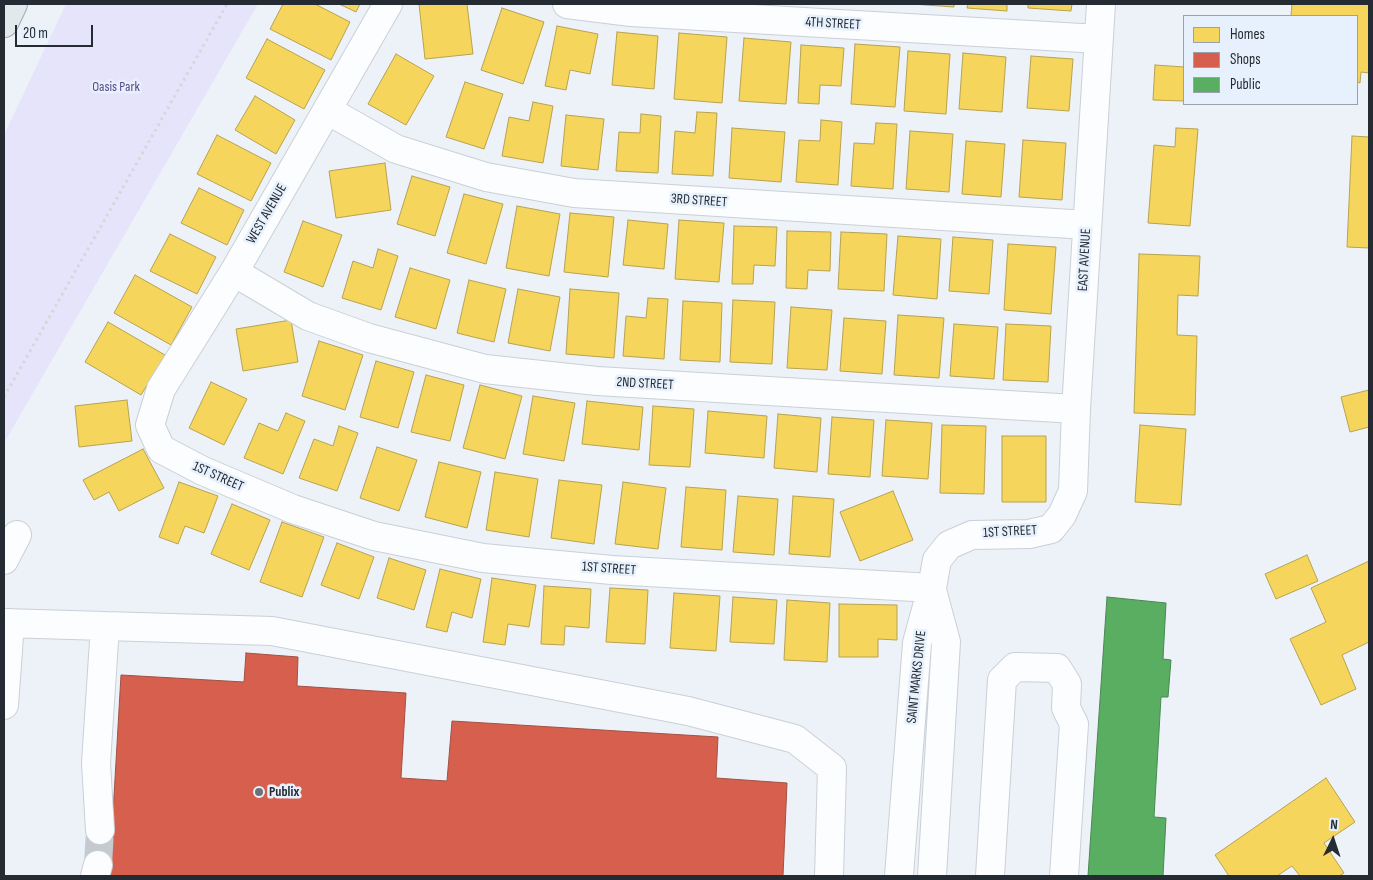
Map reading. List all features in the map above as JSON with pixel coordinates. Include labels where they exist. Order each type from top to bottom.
[{"type":"main road","points":[[4,23],[13,4]]},
{"type":"street","name":"WEST AVENUE","points":[[150,425],[161,389],[234,272],[388,4]]},
{"type":"street","name":"4TH STREET","points":[[568,4],[631,12],[1099,40]]},
{"type":"street","name":"EAST AVENUE","points":[[1062,515],[1073,491],[1076,409],[1101,4]]},
{"type":"street","name":"3RD STREET","points":[[327,110],[396,149],[486,177],[574,193],[1087,225]]},
{"type":"street","name":"2ND STREET","points":[[234,272],[308,316],[369,338],[485,369],[597,381],[1076,409]]},
{"type":"street","name":"1ST STREET","points":[[150,425],[161,449],[203,471],[293,509],[374,536],[483,558],[572,566],[932,588],[937,560],[949,544],[972,534],[1029,534],[1051,529],[1062,515]]},
{"type":"street","points":[[4,560],[18,535]]},
{"type":"street","name":"SAINT MARKS DRIVE","points":[[899,876],[917,644],[932,588]]},
{"type":"street","name":"SAINT MARKS DRIVE","points":[[932,588],[946,642],[932,876]]},
{"type":"street","points":[[4,706],[7,623],[272,631],[688,711],[795,739],[832,768],[829,876]]},
{"type":"street","points":[[100,830],[96,762],[105,626]]},
{"type":"street","points":[[990,876],[1002,680],[1015,667],[1057,668],[1067,684],[1066,708],[1074,724],[1064,876]]},
{"type":"path","points":[[4,397],[227,4]]},
{"type":"green space","name":"Oasis Park","points":[[66,4],[258,4],[4,443],[4,135]]},
{"type":"building: Homes","points":[[283,4],[315,4],[350,22],[331,60],[270,29]]},
{"type":"building: Homes","points":[[339,4],[360,4],[356,12]]},
{"type":"building: Homes","points":[[419,4],[467,4],[473,54],[425,59]]},
{"type":"building: Homes","points":[[912,4],[954,4],[954,7]]},
{"type":"building: Homes","points":[[968,4],[1007,4],[1007,11],[967,8]]},
{"type":"building: Homes","points":[[1028,4],[1072,4],[1071,11],[1028,8]]},
{"type":"building: Homes","points":[[1292,4],[1369,4],[1369,73],[1361,72],[1360,83],[1358,82],[1358,15],[1291,15]]},
{"type":"building: Homes","points":[[502,8],[544,22],[523,84],[481,70]]},
{"type":"building: Homes","points":[[557,26],[598,34],[590,74],[570,70],[566,90],[545,86]]},
{"type":"building: Homes","points":[[617,32],[658,36],[654,89],[612,85]]},
{"type":"building: Homes","points":[[679,33],[727,37],[722,103],[674,99]]},
{"type":"building: Homes","points":[[744,38],[791,42],[786,104],[739,101]]},
{"type":"building: Homes","points":[[267,39],[325,70],[304,109],[246,78]]},
{"type":"building: Homes","points":[[855,44],[900,47],[895,107],[851,104]]},
{"type":"building: Homes","points":[[801,45],[844,48],[841,86],[820,85],[819,104],[798,103]]},
{"type":"building: Homes","points":[[908,51],[950,54],[946,114],[904,111]]},
{"type":"building: Homes","points":[[963,53],[1006,57],[1002,112],[959,109]]},
{"type":"building: Homes","points":[[396,54],[434,76],[406,125],[368,104]]},
{"type":"building: Homes","points":[[1031,56],[1073,59],[1069,111],[1027,108]]},
{"type":"building: Homes","points":[[1155,65],[1183,67],[1183,101],[1153,100]]},
{"type":"building: Homes","points":[[465,82],[503,94],[484,149],[446,137]]},
{"type":"building: Homes","points":[[255,96],[295,120],[276,154],[235,130]]},
{"type":"building: Homes","points":[[533,102],[553,106],[543,163],[502,156],[509,117],[529,121]]},
{"type":"building: Homes","points":[[697,112],[717,113],[713,176],[672,174],[675,131],[695,133]]},
{"type":"building: Homes","points":[[641,114],[661,116],[658,173],[616,171],[619,132],[640,133]]},
{"type":"building: Homes","points":[[566,115],[604,119],[598,170],[561,166]]},
{"type":"building: Homes","points":[[821,120],[842,122],[838,185],[796,182],[799,140],[820,141]]},
{"type":"building: Homes","points":[[876,123],[897,124],[893,189],[851,186],[854,143],[874,144]]},
{"type":"building: Homes","points":[[732,128],[785,132],[781,182],[729,178]]},
{"type":"building: Homes","points":[[1176,128],[1198,129],[1190,226],[1148,223],[1154,145],[1175,147]]},
{"type":"building: Homes","points":[[910,131],[953,134],[949,192],[906,189]]},
{"type":"building: Homes","points":[[217,135],[271,163],[251,201],[197,174]]},
{"type":"building: Homes","points":[[1352,136],[1369,137],[1369,248],[1347,247]]},
{"type":"building: Homes","points":[[1023,140],[1066,143],[1062,200],[1019,197]]},
{"type":"building: Homes","points":[[966,141],[1005,144],[1001,197],[962,194]]},
{"type":"building: Homes","points":[[385,163],[391,210],[336,218],[329,171]]},
{"type":"building: Homes","points":[[412,176],[450,187],[435,236],[397,224]]},
{"type":"building: Homes","points":[[199,188],[244,210],[227,245],[181,223]]},
{"type":"building: Homes","points":[[464,194],[503,204],[486,264],[447,253]]},
{"type":"building: Homes","points":[[517,206],[560,214],[549,276],[506,268]]},
{"type":"building: Homes","points":[[570,213],[614,217],[608,277],[564,272]]},
{"type":"building: Homes","points":[[628,220],[668,224],[664,269],[623,265]]},
{"type":"building: Homes","points":[[679,220],[724,223],[719,282],[675,279]]},
{"type":"building: Homes","points":[[303,221],[342,235],[323,287],[284,272]]},
{"type":"building: Homes","points":[[734,226],[777,227],[775,266],[754,265],[753,284],[732,284]]},
{"type":"building: Homes","points":[[787,231],[831,232],[830,271],[808,270],[807,289],[786,288]]},
{"type":"building: Homes","points":[[841,232],[887,234],[884,291],[838,289]]},
{"type":"building: Homes","points":[[170,234],[216,257],[197,294],[150,271]]},
{"type":"building: Homes","points":[[898,236],[941,239],[937,299],[893,295]]},
{"type":"building: Homes","points":[[953,237],[993,240],[989,294],[949,291]]},
{"type":"building: Homes","points":[[1008,244],[1056,247],[1051,314],[1004,310]]},
{"type":"building: Homes","points":[[378,249],[398,256],[381,310],[342,298],[353,261],[373,268]]},
{"type":"building: Homes","points":[[1139,254],[1200,256],[1198,296],[1178,295],[1177,335],[1197,336],[1195,415],[1134,413]]},
{"type":"building: Homes","points":[[410,268],[450,280],[436,329],[395,317]]},
{"type":"building: Homes","points":[[135,275],[192,307],[171,345],[114,313]]},
{"type":"building: Homes","points":[[469,280],[506,289],[494,342],[457,333]]},
{"type":"building: Homes","points":[[518,289],[560,297],[550,351],[508,343]]},
{"type":"building: Homes","points":[[570,289],[619,293],[614,358],[566,354]]},
{"type":"building: Homes","points":[[648,298],[668,299],[664,359],[623,356],[626,316],[646,318]]},
{"type":"building: Homes","points":[[733,300],[775,302],[772,364],[730,362]]},
{"type":"building: Homes","points":[[683,301],[722,303],[720,362],[680,360]]},
{"type":"building: Homes","points":[[791,307],[832,310],[827,370],[787,368]]},
{"type":"building: Homes","points":[[898,315],[944,318],[939,378],[894,375]]},
{"type":"building: Homes","points":[[844,318],[886,321],[882,374],[840,371]]},
{"type":"building: Homes","points":[[291,320],[298,362],[243,371],[236,329]]},
{"type":"building: Homes","points":[[108,322],[165,355],[141,395],[85,362]]},
{"type":"building: Homes","points":[[954,324],[998,327],[994,379],[950,376]]},
{"type":"building: Homes","points":[[1006,324],[1051,326],[1048,382],[1003,380]]},
{"type":"building: Homes","points":[[319,341],[363,355],[345,410],[302,396]]},
{"type":"building: Homes","points":[[376,361],[414,372],[398,428],[360,417]]},
{"type":"building: Homes","points":[[426,375],[464,385],[450,441],[411,432]]},
{"type":"building: Homes","points":[[211,382],[247,399],[224,445],[189,428]]},
{"type":"building: Homes","points":[[480,385],[522,396],[505,459],[463,448]]},
{"type":"building: Homes","points":[[1369,390],[1369,427],[1350,432],[1341,397]]},
{"type":"building: Homes","points":[[533,396],[575,403],[564,461],[523,454]]},
{"type":"building: Homes","points":[[127,400],[132,441],[79,447],[75,406]]},
{"type":"building: Homes","points":[[587,401],[643,407],[639,450],[582,444]]},
{"type":"building: Homes","points":[[653,406],[694,409],[690,467],[649,465]]},
{"type":"building: Homes","points":[[708,411],[767,416],[764,458],[705,453]]},
{"type":"building: Homes","points":[[286,413],[305,421],[283,474],[244,458],[259,423],[278,431]]},
{"type":"building: Homes","points":[[778,414],[821,418],[817,472],[774,468]]},
{"type":"building: Homes","points":[[832,417],[874,420],[870,477],[828,474]]},
{"type":"building: Homes","points":[[886,420],[932,423],[928,479],[882,476]]},
{"type":"building: Homes","points":[[942,425],[986,426],[984,494],[940,493]]},
{"type":"building: Homes","points":[[1140,425],[1186,429],[1181,505],[1135,502]]},
{"type":"building: Homes","points":[[339,426],[358,433],[337,491],[299,478],[314,439],[333,446]]},
{"type":"building: Homes","points":[[1002,436],[1046,436],[1046,502],[1002,502]]},
{"type":"building: Homes","points":[[377,447],[417,460],[399,511],[360,498]]},
{"type":"building: Homes","points":[[143,449],[164,488],[119,511],[109,492],[94,500],[83,480]]},
{"type":"building: Homes","points":[[439,462],[481,472],[467,528],[425,517]]},
{"type":"building: Homes","points":[[495,472],[538,479],[529,537],[486,530]]},
{"type":"building: Homes","points":[[559,480],[602,485],[594,544],[551,538]]},
{"type":"building: Homes","points":[[179,482],[218,496],[204,533],[185,526],[178,544],[159,537]]},
{"type":"building: Homes","points":[[623,482],[666,488],[658,549],[615,544]]},
{"type":"building: Homes","points":[[686,487],[726,490],[722,550],[681,547]]},
{"type":"building: Homes","points":[[893,491],[913,540],[860,561],[840,512]]},
{"type":"building: Homes","points":[[738,496],[778,499],[774,555],[733,552]]},
{"type":"building: Homes","points":[[793,496],[834,499],[830,557],[789,554]]},
{"type":"building: Homes","points":[[232,504],[270,520],[249,570],[211,554]]},
{"type":"building: Homes","points":[[282,522],[324,537],[302,597],[260,582]]},
{"type":"building: Homes","points":[[337,543],[374,557],[359,599],[321,585]]},
{"type":"building: Homes","points":[[1307,555],[1318,581],[1276,599],[1265,574]]},
{"type":"building: Homes","points":[[389,558],[426,570],[414,610],[377,598]]},
{"type":"building: Homes","points":[[1369,561],[1369,642],[1342,655],[1356,689],[1321,705],[1290,639],[1326,622],[1311,588]]},
{"type":"building: Homes","points":[[440,569],[481,579],[472,618],[452,612],[447,632],[426,627]]},
{"type":"building: Homes","points":[[492,578],[536,585],[529,627],[508,624],[505,645],[483,642]]},
{"type":"building: Homes","points":[[544,586],[591,589],[589,628],[565,626],[564,645],[541,644]]},
{"type":"building: Homes","points":[[610,588],[648,590],[645,644],[606,642]]},
{"type":"building: Homes","points":[[674,593],[720,596],[716,651],[670,648]]},
{"type":"building: Homes","points":[[733,597],[777,600],[774,644],[730,642]]},
{"type":"building: Homes","points":[[787,600],[830,603],[827,662],[784,660]]},
{"type":"building: Homes","points":[[839,604],[897,605],[897,640],[878,639],[878,657],[839,657]]},
{"type":"building: Homes","points":[[1326,778],[1355,822],[1324,843],[1344,873],[1339,876],[1300,876],[1292,866],[1277,876],[1229,876],[1215,855]]},
{"type":"building: Shops","points":[[246,653],[298,657],[297,686],[406,693],[401,778],[447,781],[452,721],[718,737],[716,778],[787,783],[783,876],[110,876],[110,866],[89,864],[92,830],[112,831],[121,675],[244,682]]},
{"type":"building: Public","points":[[1107,597],[1166,603],[1163,659],[1171,660],[1168,697],[1161,697],[1154,817],[1166,818],[1163,876],[1088,876]]},
{"type":"tunnel","points":[[98,865],[100,830]]},
{"type":"place","name":"Publix","points":[[259,792]]}]
